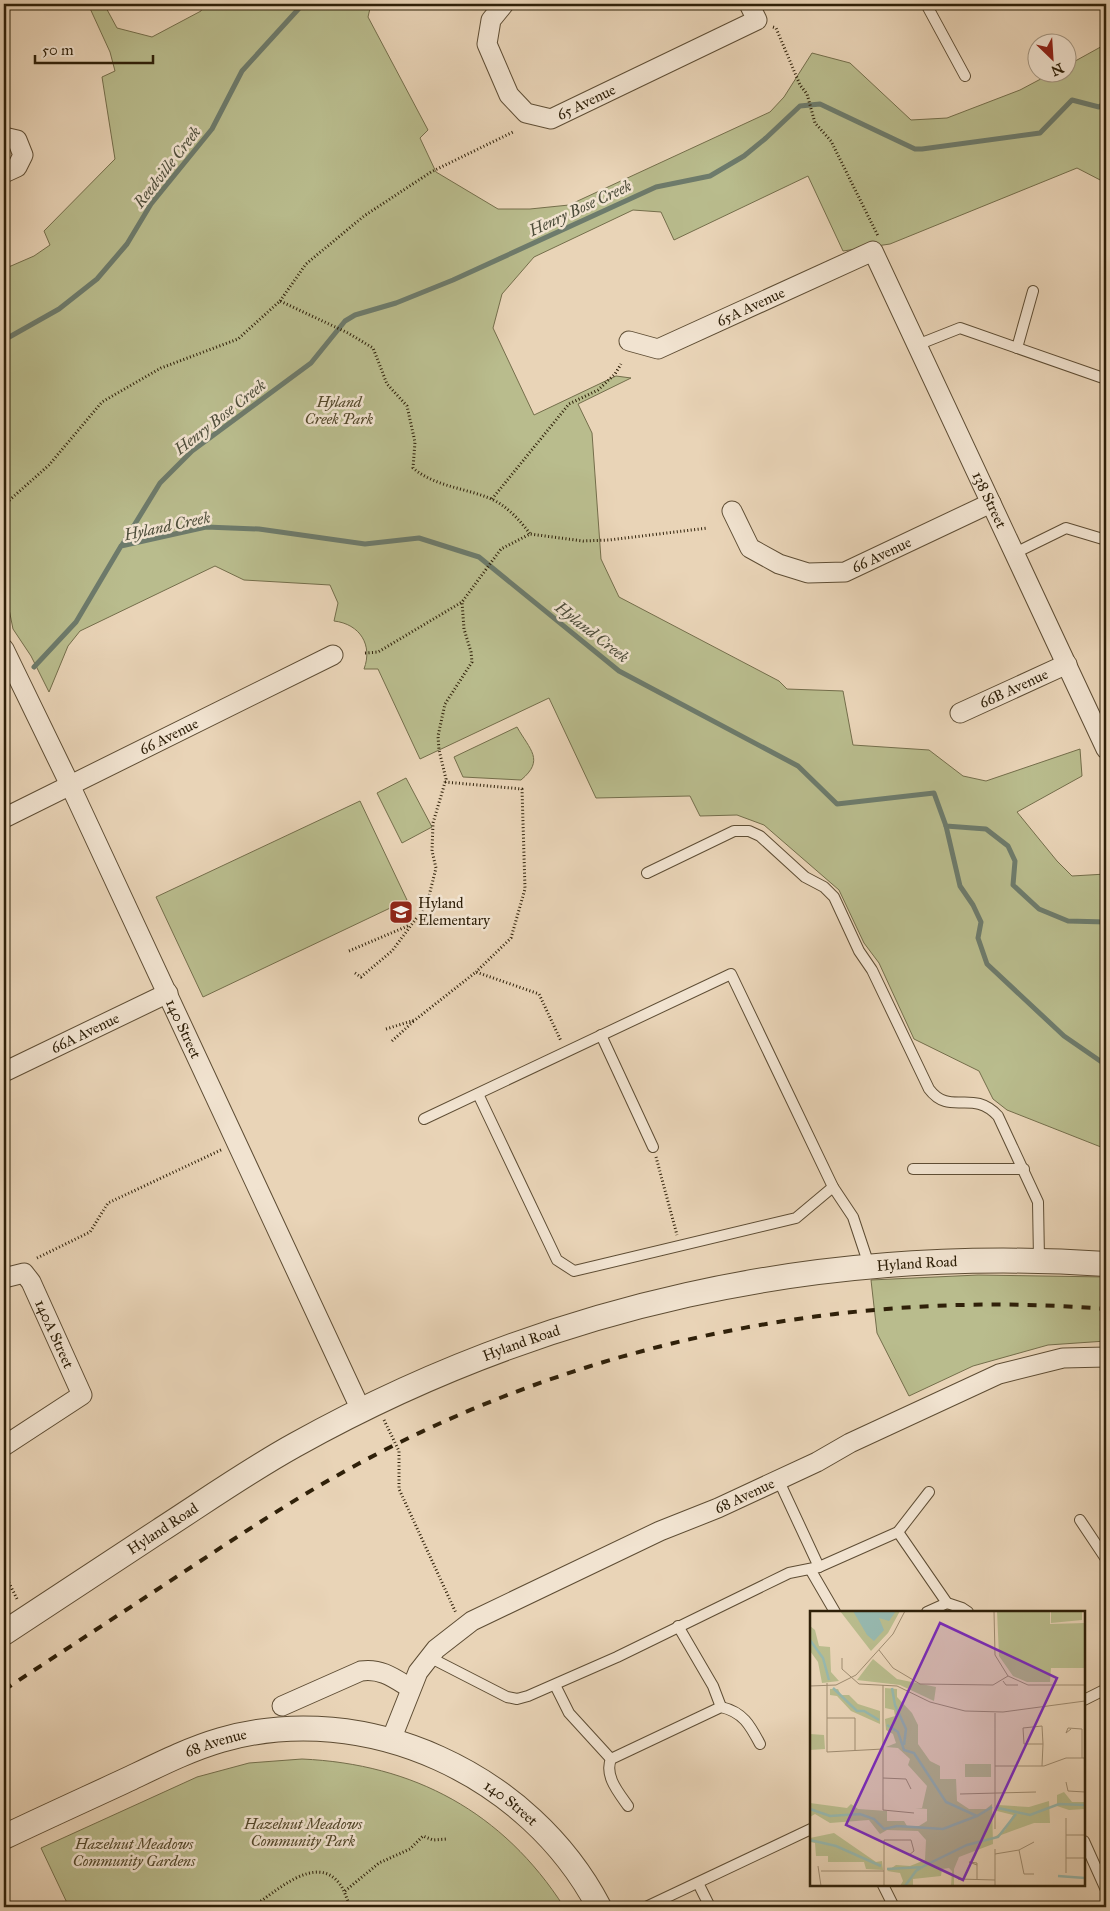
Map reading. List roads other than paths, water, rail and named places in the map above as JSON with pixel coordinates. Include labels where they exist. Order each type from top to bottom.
[{"type":"street","name":"65 Avenue","points":[[504,4],[491,20],[487,44],[509,95],[526,113],[551,119],[758,13]]},
{"type":"street","points":[[4,138],[17,140],[23,156],[17,167],[4,173]]},
{"type":"street","name":"65A Avenue","points":[[629,340],[658,349],[875,245]]},
{"type":"street","name":"138 Street","points":[[875,245],[917,345],[1066,664],[1100,722],[1106,749]]},
{"type":"street","name":"66 Avenue","points":[[732,511],[750,548],[779,564],[808,573],[818,573],[845,572],[991,503]]},
{"type":"street","name":"140 Street","points":[[4,649],[168,993],[371,1411]]},
{"type":"street","name":"66 Avenue","points":[[4,818],[333,655]]},
{"type":"street","name":"66B Avenue","points":[[960,713],[1066,664]]},
{"type":"street","name":"66A Avenue","points":[[4,1072],[168,993]]},
{"type":"street","name":"Hyland Road","points":[[4,1633],[261,1465],[497,1352],[600,1316],[753,1280],[869,1266],[948,1260],[1039,1260],[1106,1264]]},
{"type":"street","name":"140A Street","points":[[4,1278],[24,1274],[31,1282],[82,1395],[4,1446]]},
{"type":"street","name":"68 Avenue","points":[[4,1837],[170,1760],[223,1739],[276,1730],[298,1730],[351,1733],[392,1740],[410,1688],[429,1657],[452,1634],[472,1621],[660,1531],[778,1480],[999,1374],[1063,1358],[1106,1357]]},
{"type":"street","points":[[282,1706],[361,1671],[371,1670],[386,1674],[410,1688]]},
{"type":"street","name":"140 Street","points":[[392,1740],[447,1762],[492,1787],[515,1804],[536,1822],[569,1858],[599,1907]]},
{"type":"lane","points":[[926,4],[965,76]]},
{"type":"lane","points":[[1017,348],[1033,291]]},
{"type":"lane","points":[[917,345],[960,328],[1106,379]]},
{"type":"lane","points":[[1015,553],[1066,528],[1106,540]]},
{"type":"lane","points":[[647,873],[734,831],[749,831],[760,836],[805,877],[824,888],[834,897],[859,951],[872,970],[929,1089],[936,1099],[947,1103],[976,1102],[990,1107],[998,1116],[1038,1202],[1039,1260]]},
{"type":"lane","points":[[424,1119],[732,974],[833,1187],[853,1217],[869,1266]]},
{"type":"lane","points":[[601,1035],[653,1147]]},
{"type":"lane","points":[[478,1094],[557,1260],[574,1271],[796,1218],[833,1187]]},
{"type":"lane","points":[[914,1169],[1024,1169]]},
{"type":"lane","points":[[778,1480],[814,1568],[835,1611]]},
{"type":"lane","points":[[429,1657],[511,1699],[528,1696],[555,1685],[789,1573],[814,1568],[898,1532],[929,1492]]},
{"type":"lane","points":[[1080,1520],[1106,1559]]},
{"type":"lane","points":[[898,1532],[947,1603],[966,1611]]},
{"type":"lane","points":[[929,1611],[947,1603]]},
{"type":"lane","points":[[678,1626],[713,1686],[721,1707]]},
{"type":"lane","points":[[555,1685],[569,1714],[611,1759]]},
{"type":"lane","points":[[1085,1700],[1106,1690]]},
{"type":"lane","points":[[628,1806],[610,1777],[609,1765],[611,1759],[721,1707],[738,1713],[745,1719],[760,1744]]},
{"type":"lane","points":[[646,1907],[810,1829]]},
{"type":"lane","points":[[1085,1843],[1106,1890]]},
{"type":"lane","points":[[698,1883],[710,1907]]},
{"type":"lane","points":[[884,1886],[894,1907]]},
{"type":"waterway","name":"Reedville Creek","points":[[4,340],[59,309],[97,279],[127,244],[151,204],[212,129],[242,71],[303,4]]},
{"type":"waterway","name":"Henry Bose Creek","points":[[122,545],[160,483],[192,451],[311,363],[345,321],[355,315],[396,303],[453,280],[656,187],[710,176],[744,156],[800,106],[820,104],[915,149],[922,149],[1040,133],[1072,100],[1099,107],[1106,102]]},
{"type":"waterway","name":"Hyland Creek","points":[[34,667],[76,622],[121,546],[206,527],[259,529],[365,544],[419,538],[479,557],[619,671],[798,766],[837,804],[934,793],[946,826],[986,829],[1008,846],[1015,861],[1013,885],[1039,909],[1068,921],[1106,922]]},
{"type":"waterway","points":[[946,826],[960,886],[973,905],[981,922],[978,938],[987,964],[1064,1036],[1106,1065]]},
{"type":"railway","points":[[4,1690],[308,1492],[358,1464],[445,1421],[534,1385],[627,1355],[721,1332],[816,1316],[913,1307],[1009,1305],[1106,1309]]},
{"type":"place","name":"Hyland Elementary","points":[[401,912]]},
{"type":"park label","name":"Hyland Creek Park","points":[[339,410]]},
{"type":"park label","name":"Hazelnut Meadows Community Park","points":[[303,1832]]},
{"type":"park label","name":"Hazelnut Meadows Community Gardens","points":[[134,1852]]}]
